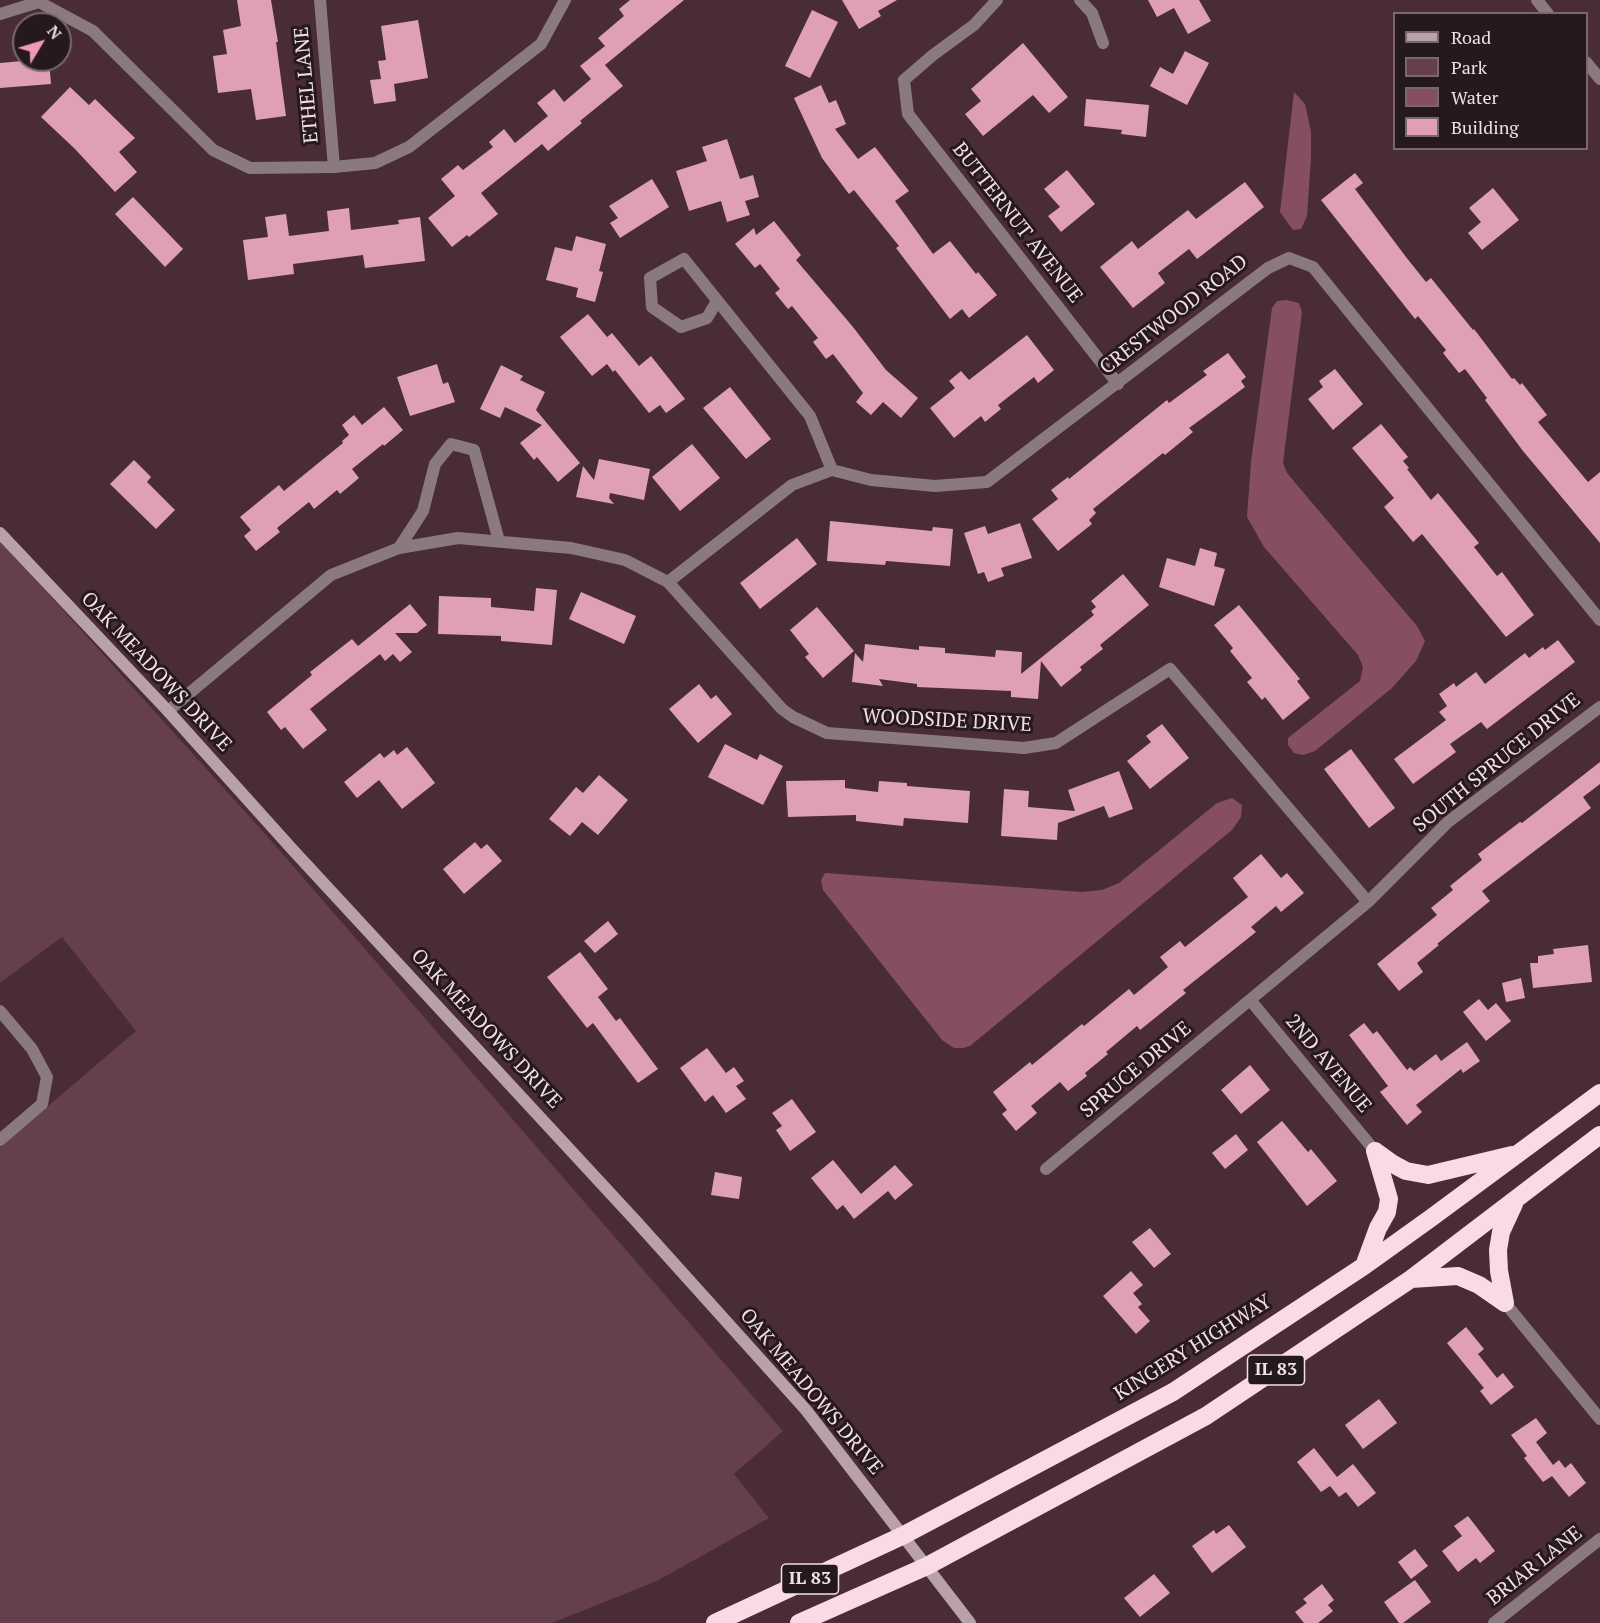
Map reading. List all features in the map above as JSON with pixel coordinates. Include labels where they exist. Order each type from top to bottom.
[{"type":"highway","name":"KINGERY HIGHWAY","points":[[715,1623],[904,1535],[1173,1392],[1364,1266],[1600,1093]]},
{"type":"highway","name":"IL 83","points":[[799,1623],[927,1566],[1206,1416],[1411,1279],[1600,1135]]},
{"type":"highway","points":[[1375,1151],[1406,1171],[1428,1175],[1520,1152]]},
{"type":"highway","points":[[1364,1266],[1378,1228],[1387,1212],[1389,1199],[1375,1151]]},
{"type":"highway","points":[[1505,1303],[1498,1250],[1501,1232],[1516,1200]]},
{"type":"highway","points":[[1411,1279],[1458,1276],[1479,1285],[1505,1303]]},
{"type":"street","name":"ETHEL LANE","points":[[320,0],[334,167]]},
{"type":"street","points":[[0,14],[38,1],[93,32],[213,150],[250,168],[334,167],[375,163],[409,147],[542,44],[565,0]]},
{"type":"street","name":"BUTTERNUT AVENUE","points":[[997,0],[974,25],[904,80],[908,114],[1118,384]]},
{"type":"street","points":[[1080,0],[1092,13],[1103,43]]},
{"type":"street","points":[[1537,0],[1546,12]]},
{"type":"street","points":[[1588,63],[1600,79]]},
{"type":"street","name":"CRESTWOOD ROAD","points":[[832,470],[871,480],[935,486],[987,482],[1268,268],[1289,258],[1313,267],[1600,620]]},
{"type":"street","points":[[668,582],[792,484],[832,470],[810,416],[684,259],[650,278],[652,307],[681,327],[707,318],[717,302]]},
{"type":"street","points":[[399,548],[423,510],[435,464],[451,444],[474,450],[499,541]]},
{"type":"street","name":"OAK MEADOWS DRIVE","points":[[0,533],[168,711],[806,1410],[970,1623]]},
{"type":"street","name":"WOODSIDE DRIVE","points":[[168,711],[331,575],[399,548],[458,538],[571,548],[625,560],[668,582],[782,709],[793,717],[827,733],[1024,748],[1056,743],[1170,669],[1368,902]]},
{"type":"street","name":"SOUTH SPRUCE DRIVE","points":[[1251,1001],[1368,902],[1448,822],[1600,706]]},
{"type":"street","name":"2ND AVENUE","points":[[1251,1001],[1375,1151]]},
{"type":"street","name":"SPRUCE DRIVE","points":[[1046,1169],[1251,1001]]},
{"type":"street","points":[[0,1011],[32,1049],[47,1077],[42,1104],[0,1140]]},
{"type":"street","points":[[1505,1303],[1600,1419]]},
{"type":"street","name":"BRIAR LANE","points":[[1494,1623],[1600,1539]]},
{"type":"green space","points":[[0,540],[267,836],[783,1431],[734,1474],[769,1518],[657,1581],[552,1623],[0,1623],[0,1147],[136,1031],[62,937],[0,983]]},
{"type":"water","points":[[1294,92],[1305,104],[1311,132],[1311,158],[1307,216],[1301,229],[1293,230],[1280,212]]},
{"type":"water","points":[[1286,300],[1299,303],[1302,312],[1283,463],[1287,473],[1417,626],[1425,641],[1416,661],[1392,688],[1315,751],[1303,755],[1294,753],[1288,745],[1288,738],[1360,681],[1363,667],[1358,655],[1264,547],[1247,517],[1251,462],[1272,308],[1277,301]]},
{"type":"water","points":[[1232,798],[1242,805],[1241,817],[1232,830],[970,1046],[963,1048],[954,1048],[942,1040],[823,890],[821,880],[825,873],[1082,892],[1102,890],[1119,883],[1217,803]]},
{"type":"building","points":[[237,0],[271,0],[286,116],[256,120],[251,89],[218,93],[213,56],[227,54],[223,30],[241,26]]},
{"type":"building","points":[[630,0],[684,0],[605,65],[623,86],[548,151],[542,144],[481,193],[498,214],[452,247],[428,218],[455,196],[441,179],[458,165],[463,170],[493,147],[489,142],[504,129],[515,143],[548,116],[537,103],[554,89],[564,102],[591,79],[580,66],[605,46],[598,38],[624,16],[619,9]]},
{"type":"building","points":[[842,0],[897,0],[878,11],[881,16],[859,29]]},
{"type":"building","points":[[1148,0],[1199,0],[1211,21],[1188,34],[1174,8],[1157,17]]},
{"type":"building","points":[[812,10],[838,22],[810,78],[785,66]]},
{"type":"building","points":[[418,20],[428,78],[394,84],[396,101],[374,104],[370,80],[381,79],[378,61],[386,60],[381,26]]},
{"type":"building","points":[[1023,43],[1068,97],[1049,113],[1033,95],[983,136],[965,114],[981,101],[971,89]]},
{"type":"building","points":[[1185,51],[1209,63],[1187,105],[1150,86],[1160,67],[1173,74]]},
{"type":"building","points":[[12,62],[12,72],[50,72],[51,84],[0,88],[0,63]]},
{"type":"building","points":[[821,85],[829,103],[836,100],[846,124],[835,129],[858,159],[875,147],[909,191],[895,201],[933,254],[950,241],[976,274],[978,272],[997,295],[969,318],[962,309],[950,319],[896,248],[899,246],[854,190],[849,194],[822,158],[794,98]]},
{"type":"building","points":[[70,87],[89,105],[95,99],[135,138],[119,152],[137,172],[115,192],[41,117]]},
{"type":"building","points":[[1086,99],[1149,105],[1146,137],[1121,134],[1122,130],[1084,126]]},
{"type":"building","points":[[727,139],[740,179],[753,175],[759,197],[745,201],[750,215],[727,222],[721,201],[689,211],[676,171],[707,161],[702,147]]},
{"type":"building","points":[[1067,170],[1095,204],[1061,232],[1048,216],[1060,207],[1044,189]]},
{"type":"building","points":[[1355,173],[1363,183],[1355,189],[1406,257],[1426,282],[1431,278],[1512,379],[1514,378],[1520,385],[1522,383],[1547,415],[1538,422],[1588,482],[1600,472],[1600,543],[1523,451],[1465,369],[1459,373],[1443,353],[1446,350],[1418,316],[1415,319],[1321,200]]},
{"type":"building","points":[[652,179],[669,207],[620,238],[610,223],[618,218],[609,206]]},
{"type":"building","points":[[1245,182],[1264,207],[1197,259],[1189,249],[1158,273],[1165,283],[1133,308],[1100,267],[1132,241],[1138,249],[1188,210],[1196,219]]},
{"type":"building","points":[[1493,188],[1519,220],[1482,250],[1468,233],[1481,222],[1469,208]]},
{"type":"building","points":[[133,197],[183,249],[165,267],[115,214]]},
{"type":"building","points":[[349,208],[351,230],[399,224],[398,220],[420,217],[425,261],[365,268],[363,255],[293,264],[294,274],[248,280],[243,240],[268,237],[265,217],[286,214],[289,236],[329,231],[327,211]]},
{"type":"building","points":[[774,221],[801,255],[796,260],[886,370],[918,398],[901,418],[883,402],[871,415],[856,402],[863,393],[833,354],[826,359],[813,342],[818,338],[792,306],[788,309],[775,293],[780,289],[760,264],[755,268],[735,244],[754,228],[756,235]]},
{"type":"building","points":[[576,236],[606,244],[599,271],[603,272],[595,302],[576,297],[578,288],[546,280],[555,247],[572,251]]},
{"type":"building","points":[[588,314],[607,337],[612,333],[639,366],[651,356],[685,399],[666,413],[660,405],[649,413],[615,370],[613,372],[607,364],[592,376],[560,337]]},
{"type":"building","points":[[1027,335],[1054,370],[1038,383],[1034,377],[998,405],[1001,409],[985,422],[981,416],[954,438],[930,408],[955,388],[949,381],[961,371],[969,380]]},
{"type":"building","points":[[1228,353],[1246,377],[1241,381],[1245,387],[1189,428],[1193,432],[1093,509],[1096,513],[1089,520],[1092,524],[1058,551],[1032,519],[1058,499],[1051,490],[1068,477],[1069,479],[1167,400],[1169,403],[1207,375],[1203,371]]},
{"type":"building","points":[[437,364],[443,384],[448,382],[455,402],[410,416],[397,377]]},
{"type":"building","points":[[501,365],[523,376],[520,380],[545,392],[536,410],[580,463],[558,482],[537,457],[534,460],[520,443],[542,425],[505,407],[500,418],[480,409]]},
{"type":"building","points":[[1335,369],[1363,404],[1333,430],[1308,399],[1323,387],[1319,381]]},
{"type":"building","points":[[730,387],[771,439],[746,459],[703,408]]},
{"type":"building","points":[[384,407],[403,430],[352,469],[359,478],[340,494],[337,490],[314,509],[309,502],[277,528],[280,532],[256,551],[244,536],[251,530],[240,517],[279,485],[284,491],[343,443],[342,441],[349,435],[342,425],[354,415],[362,425]]},
{"type":"building","points":[[1381,424],[1408,457],[1403,461],[1409,468],[1407,469],[1431,500],[1438,493],[1479,543],[1474,547],[1497,576],[1502,572],[1534,615],[1506,637],[1422,534],[1413,542],[1384,507],[1394,498],[1352,448]]},
{"type":"building","points":[[692,444],[720,478],[680,511],[652,477]]},
{"type":"building","points":[[599,459],[650,469],[644,500],[610,493],[609,498],[614,504],[576,497],[583,466],[594,480]]},
{"type":"building","points":[[134,460],[151,477],[147,482],[175,510],[156,529],[110,484]]},
{"type":"building","points":[[830,521],[932,531],[933,527],[953,529],[950,566],[886,561],[885,565],[827,561]]},
{"type":"building","points":[[1020,523],[1032,558],[1001,568],[1004,576],[988,582],[984,572],[978,574],[964,533],[985,526],[988,534]]},
{"type":"building","points":[[797,538],[817,564],[760,609],[740,583]]},
{"type":"building","points":[[1200,548],[1217,553],[1214,566],[1225,569],[1214,606],[1159,587],[1167,558],[1195,566]]},
{"type":"building","points":[[1123,574],[1149,605],[1100,645],[1103,649],[1080,667],[1082,670],[1061,687],[1041,661],[1038,699],[1011,697],[1011,691],[917,687],[917,684],[879,679],[883,686],[852,682],[855,653],[863,662],[865,644],[919,650],[919,646],[945,648],[945,653],[995,657],[996,650],[1022,652],[1021,674],[1094,615],[1091,611],[1096,607],[1091,601]]},
{"type":"building","points":[[536,588],[557,590],[552,645],[501,641],[501,636],[438,634],[439,596],[491,598],[491,607],[534,611]]},
{"type":"building","points":[[581,592],[636,616],[624,644],[569,619]]},
{"type":"building","points":[[410,604],[427,625],[417,633],[395,633],[412,652],[400,662],[393,654],[385,661],[380,654],[310,709],[327,730],[303,749],[285,727],[281,730],[267,712],[312,675],[310,672],[352,639],[358,646]]},
{"type":"building","points":[[1239,605],[1300,679],[1297,681],[1310,698],[1283,720],[1265,697],[1262,700],[1247,682],[1252,678],[1230,651],[1233,648],[1214,625]]},
{"type":"building","points":[[817,607],[854,651],[823,678],[805,657],[809,654],[790,630]]},
{"type":"building","points":[[1558,640],[1575,662],[1487,729],[1481,722],[1450,744],[1456,752],[1413,784],[1394,759],[1446,720],[1439,712],[1447,706],[1439,694],[1454,683],[1456,687],[1476,672],[1485,684],[1525,653],[1529,658],[1543,647],[1545,650]]},
{"type":"building","points":[[699,684],[711,699],[716,695],[732,714],[698,743],[669,709]]},
{"type":"building","points":[[1162,724],[1189,758],[1150,789],[1127,761],[1151,742],[1146,736]]},
{"type":"building","points":[[725,744],[757,760],[760,754],[783,766],[763,805],[708,777]]},
{"type":"building","points":[[407,747],[435,783],[402,809],[379,780],[357,798],[344,782],[380,753],[384,758],[394,750],[397,755]]},
{"type":"building","points":[[1351,749],[1395,808],[1369,828],[1324,769]]},
{"type":"building","points":[[1600,762],[1600,784],[1583,797],[1591,808],[1482,891],[1490,901],[1417,963],[1423,972],[1399,991],[1377,964],[1437,915],[1431,908],[1453,890],[1450,886],[1482,860],[1478,854]]},
{"type":"building","points":[[1119,771],[1133,809],[1109,818],[1104,806],[1058,823],[1057,840],[1001,836],[1004,789],[1029,791],[1028,807],[1075,811],[1068,790]]},
{"type":"building","points":[[599,775],[628,800],[598,835],[582,822],[570,836],[549,819],[576,787],[583,793]]},
{"type":"building","points":[[845,780],[845,788],[878,792],[879,781],[907,783],[907,786],[970,791],[968,823],[904,818],[903,826],[856,821],[856,815],[788,817],[786,781]]},
{"type":"building","points":[[475,842],[481,849],[487,844],[502,861],[464,894],[443,869]]},
{"type":"building","points":[[1261,854],[1281,878],[1287,873],[1304,893],[1281,912],[1276,906],[1251,927],[1256,932],[1183,990],[1186,993],[1140,1030],[1137,1026],[1106,1052],[1108,1054],[1085,1073],[1087,1076],[1068,1091],[1060,1082],[1031,1106],[1037,1113],[1016,1131],[1002,1114],[1007,1110],[993,1092],[1030,1062],[1032,1065],[1082,1024],[1084,1026],[1129,989],[1134,995],[1168,967],[1160,957],[1180,941],[1185,947],[1248,897],[1233,878]]},
{"type":"building","points":[[608,921],[618,934],[595,953],[584,941]]},
{"type":"building","points":[[1588,945],[1592,982],[1533,988],[1530,963],[1538,963],[1538,956],[1554,954],[1553,949]]},
{"type":"building","points":[[580,952],[608,989],[598,997],[616,1021],[620,1018],[658,1069],[638,1083],[593,1023],[587,1028],[547,977]]},
{"type":"building","points":[[1521,978],[1525,998],[1506,1002],[1502,983]]},
{"type":"building","points":[[1479,999],[1488,1010],[1496,1003],[1511,1021],[1486,1041],[1463,1012]]},
{"type":"building","points":[[1364,1023],[1373,1034],[1377,1031],[1407,1070],[1410,1067],[1414,1071],[1436,1054],[1441,1061],[1467,1042],[1480,1061],[1463,1073],[1461,1069],[1416,1105],[1422,1112],[1407,1125],[1380,1092],[1388,1086],[1349,1035]]},
{"type":"building","points":[[707,1048],[726,1073],[734,1067],[744,1081],[736,1086],[746,1099],[726,1113],[713,1095],[705,1102],[680,1068]]},
{"type":"building","points":[[1250,1065],[1270,1090],[1241,1114],[1221,1090]]},
{"type":"building","points":[[792,1099],[816,1132],[790,1151],[776,1130],[782,1126],[772,1113]]},
{"type":"building","points":[[1282,1121],[1308,1152],[1311,1149],[1337,1181],[1307,1206],[1257,1142]]},
{"type":"building","points":[[1236,1134],[1248,1150],[1225,1169],[1212,1153]]},
{"type":"building","points":[[833,1160],[861,1194],[895,1165],[913,1185],[895,1200],[888,1191],[854,1219],[843,1205],[837,1210],[811,1178]]},
{"type":"building","points":[[715,1172],[742,1177],[739,1199],[711,1195]]},
{"type":"building","points":[[1150,1228],[1171,1254],[1154,1268],[1132,1242]]},
{"type":"building","points":[[1131,1271],[1143,1285],[1133,1293],[1142,1304],[1138,1307],[1150,1321],[1136,1334],[1103,1296]]},
{"type":"building","points":[[1466,1327],[1484,1349],[1478,1354],[1497,1378],[1503,1373],[1514,1387],[1491,1405],[1480,1391],[1484,1388],[1447,1343]]},
{"type":"building","points":[[1379,1399],[1397,1423],[1363,1449],[1345,1425]]},
{"type":"building","points":[[1536,1418],[1547,1433],[1536,1442],[1553,1465],[1559,1460],[1565,1468],[1571,1463],[1586,1483],[1569,1497],[1552,1476],[1543,1482],[1524,1458],[1527,1456],[1511,1435]]},
{"type":"building","points":[[1314,1448],[1337,1477],[1353,1464],[1376,1493],[1358,1507],[1346,1492],[1339,1497],[1330,1486],[1321,1492],[1297,1462]]},
{"type":"building","points":[[1468,1516],[1495,1551],[1480,1563],[1476,1558],[1458,1572],[1442,1551],[1462,1536],[1454,1526]]},
{"type":"building","points":[[1229,1525],[1246,1547],[1212,1573],[1192,1546],[1214,1530],[1216,1534]]},
{"type":"building","points":[[1415,1549],[1428,1566],[1411,1579],[1398,1562]]},
{"type":"building","points":[[1154,1574],[1170,1593],[1140,1617],[1124,1598]]},
{"type":"building","points":[[1415,1580],[1431,1602],[1403,1623],[1399,1623],[1384,1602]]},
{"type":"building","points":[[1322,1584],[1334,1600],[1328,1605],[1333,1611],[1318,1623],[1304,1623],[1295,1612],[1307,1603],[1303,1599]]}]
